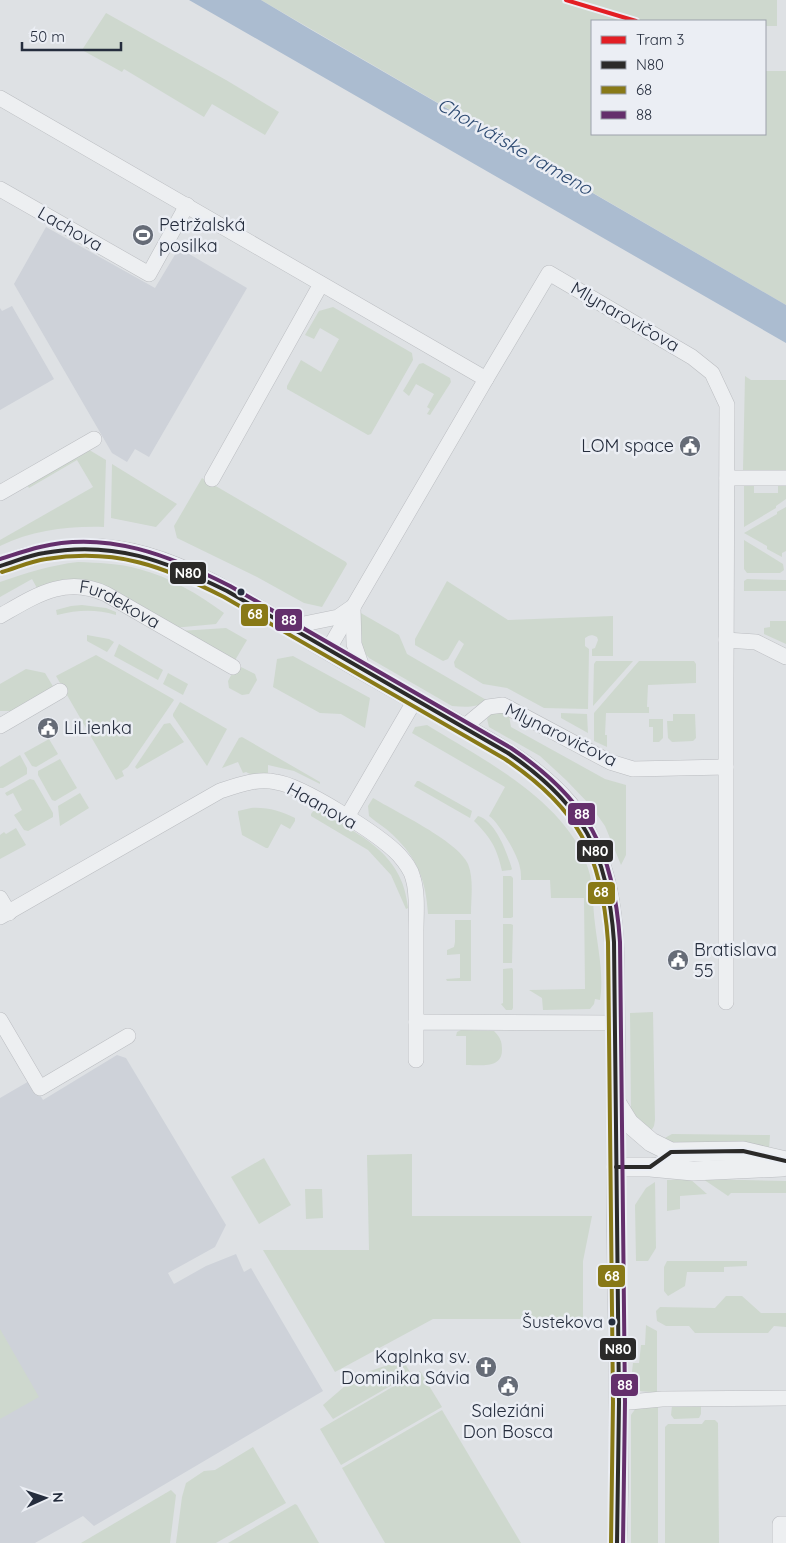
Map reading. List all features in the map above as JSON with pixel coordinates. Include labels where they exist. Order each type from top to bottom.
[{"type":"street","points":[[0,98],[486,379],[328,650]]},
{"type":"street","name":"Lachova","points":[[0,189],[148,274],[187,205]]},
{"type":"street","name":"Mlynarovičova","points":[[486,379],[549,273],[692,356],[712,373],[727,405],[726,1002]]},
{"type":"street","points":[[212,479],[320,284]]},
{"type":"street","points":[[0,493],[94,439]]},
{"type":"street","points":[[727,478],[786,478]]},
{"type":"street","points":[[0,566],[39,554],[75,548],[98,548],[129,552],[166,563],[198,576],[464,727],[524,764],[552,787],[574,812],[591,842],[604,874],[609,897],[614,942],[618,1403],[617,1543]]},
{"type":"street","name":"Furdekova","points":[[0,616],[38,594],[50,590],[68,586],[91,588],[106,594],[233,668]]},
{"type":"street","points":[[288,627],[338,617],[353,608]]},
{"type":"street","points":[[353,608],[354,644],[363,670]]},
{"type":"street","points":[[726,640],[756,642],[786,657]]},
{"type":"street","points":[[0,726],[60,691]]},
{"type":"street","points":[[347,817],[415,700]]},
{"type":"street","name":"Mlynarovičova","points":[[464,727],[485,708],[502,705],[610,762],[633,769],[726,767]]},
{"type":"street","name":"Haanova","points":[[0,898],[4,915],[215,794],[235,786],[261,780],[282,783],[314,798],[347,817],[391,848],[407,865],[412,876],[416,909],[416,1060]]},
{"type":"street","points":[[416,1018],[616,1023]]},
{"type":"street","points":[[0,1020],[40,1088],[128,1036]]},
{"type":"street","points":[[616,1101],[629,1123],[651,1142],[671,1152],[743,1151],[786,1161]]},
{"type":"street","points":[[650,1167],[671,1152]]},
{"type":"street","points":[[616,1167],[650,1167],[692,1171],[786,1166]]},
{"type":"street","points":[[618,1403],[662,1399],[786,1398]]},
{"type":"street","points":[[780,1543],[780,1524],[786,1524]]},
{"type":"shaded area","points":[[261,0],[777,0],[777,26],[766,26],[766,20],[591,20],[591,135],[766,135],[766,71],[786,71],[786,305]]},
{"type":"shaded area","points":[[106,13],[279,112],[265,135],[212,104],[204,117],[124,69],[122,72],[82,50]]},
{"type":"shaded area","points":[[46,227],[155,288],[179,248],[247,288],[149,457],[135,449],[127,462],[112,453],[14,284]]},
{"type":"shaded area","points":[[12,306],[54,379],[0,410],[0,308],[2,311]]},
{"type":"shaded area","points":[[333,307],[412,353],[413,360],[371,434],[368,435],[287,389],[301,360],[321,372],[339,339],[320,328],[314,339],[305,335],[319,311]]},
{"type":"shaded area","points":[[423,363],[450,378],[451,382],[430,415],[427,414],[430,409],[427,407],[434,394],[416,384],[409,396],[403,391],[419,364]]},
{"type":"shaded area","points":[[745,376],[751,380],[786,380],[786,472],[750,472],[743,470]]},
{"type":"shaded area","points":[[86,448],[106,460],[104,527],[77,527],[51,530],[25,536],[0,546],[0,540],[93,487],[77,460],[29,488],[26,483]]},
{"type":"shaded area","points":[[112,464],[177,504],[156,527],[111,518]]},
{"type":"shaded area","points":[[202,478],[346,562],[347,564],[322,607],[304,603],[257,577],[177,538],[174,526]]},
{"type":"shaded area","points":[[754,483],[754,493],[778,493],[778,483],[786,483],[786,499],[776,508],[744,527],[744,484]]},
{"type":"shaded area","points":[[786,507],[786,551],[782,553],[782,557],[744,533]]},
{"type":"shaded area","points":[[744,540],[783,564],[784,570],[780,573],[747,573],[744,569]]},
{"type":"shaded area","points":[[78,562],[116,564],[150,572],[183,587],[224,613],[216,624],[173,628],[114,594],[37,588],[32,579],[0,597],[0,582],[58,565]]},
{"type":"shaded area","points":[[747,579],[786,580],[786,591],[744,591],[744,581]]},
{"type":"shaded area","points":[[447,581],[508,620],[613,616],[613,656],[592,656],[592,649],[595,648],[598,640],[597,637],[591,635],[585,638],[585,646],[589,649],[588,709],[544,708],[507,688],[483,684],[455,667],[454,662],[464,644],[459,640],[448,659],[443,661],[415,645],[415,639]]},
{"type":"shaded area","points":[[82,605],[106,608],[116,612],[116,615],[86,611],[57,615],[56,610]]},
{"type":"shaded area","points":[[359,612],[399,635],[407,654],[488,701],[475,706],[452,706],[369,658],[356,643]]},
{"type":"shaded area","points":[[770,621],[786,621],[786,644],[764,634],[764,628],[770,627]]},
{"type":"shaded area","points":[[226,628],[247,640],[234,662],[180,631]]},
{"type":"shaded area","points":[[87,635],[109,639],[114,642],[107,652],[87,641]]},
{"type":"shaded area","points":[[119,644],[163,670],[158,680],[114,656]]},
{"type":"shaded area","points":[[96,655],[174,700],[128,767],[122,771],[124,776],[116,780],[56,676]]},
{"type":"shaded area","points":[[293,656],[370,698],[365,728],[341,714],[320,713],[273,687],[277,659]]},
{"type":"shaded area","points":[[596,661],[633,661],[593,706],[594,664]]},
{"type":"shaded area","points":[[639,661],[694,661],[696,664],[696,683],[648,685],[647,707],[649,707],[649,713],[606,713],[605,735],[607,735],[607,747],[594,741],[594,713]]},
{"type":"shaded area","points":[[241,667],[255,674],[257,680],[249,694],[242,695],[229,688],[228,681],[235,668]]},
{"type":"shaded area","points":[[26,669],[45,673],[54,688],[15,711],[0,711],[0,684]]},
{"type":"shaded area","points":[[168,673],[188,684],[183,695],[163,684]]},
{"type":"shaded area","points":[[180,702],[227,729],[207,766],[173,716]]},
{"type":"shaded area","points":[[496,711],[503,712],[509,716],[511,727],[605,779],[626,785],[626,855],[621,865],[605,826],[591,806],[540,756],[489,727],[487,719]]},
{"type":"shaded area","points":[[561,713],[587,714],[588,733],[561,718]]},
{"type":"shaded area","points":[[673,714],[695,714],[696,738],[693,741],[672,742],[668,738],[667,721],[673,721]]},
{"type":"shaded area","points":[[649,719],[663,719],[663,738],[659,742],[653,742],[653,727],[649,727]]},
{"type":"shaded area","points":[[170,723],[184,742],[137,769],[135,767],[164,724]]},
{"type":"shaded area","points":[[427,725],[524,786],[565,827],[580,850],[590,875],[601,972],[600,1000],[595,999],[590,1009],[543,1010],[542,998],[529,990],[585,989],[584,898],[551,898],[550,880],[521,880],[519,863],[512,848],[498,825],[489,816],[505,787],[412,733],[415,727]]},
{"type":"shaded area","points":[[242,737],[320,782],[320,784],[294,771],[268,765],[268,775],[243,773],[238,762],[222,768],[239,738]]},
{"type":"shaded area","points":[[49,739],[58,754],[36,767],[32,766],[24,753]]},
{"type":"shaded area","points":[[20,755],[27,768],[27,774],[0,788],[0,767]]},
{"type":"shaded area","points":[[60,759],[77,788],[55,801],[52,800],[38,775],[38,771]]},
{"type":"shaded area","points":[[30,779],[34,780],[53,813],[53,817],[28,831],[24,830],[14,815],[22,810],[13,793],[7,796],[5,793]]},
{"type":"shaded area","points":[[417,781],[472,811],[470,818],[414,786]]},
{"type":"shaded area","points":[[80,793],[89,808],[60,826],[58,806]]},
{"type":"shaded area","points":[[373,798],[440,837],[462,855],[468,864],[471,876],[471,914],[428,914],[423,881],[415,862],[393,835],[369,816],[368,806]]},
{"type":"shaded area","points":[[251,808],[279,811],[295,818],[295,821],[290,829],[281,824],[268,848],[266,848],[242,835],[238,811]]},
{"type":"shaded area","points":[[315,809],[362,837],[388,859],[397,872],[404,889],[408,908],[406,909],[391,875],[368,850],[311,816]]},
{"type":"shaded area","points":[[478,816],[490,824],[500,838],[511,870],[502,871],[492,844],[474,821]]},
{"type":"shaded area","points":[[16,828],[26,845],[0,859],[0,835]]},
{"type":"shaded area","points":[[503,876],[511,876],[513,878],[513,917],[511,918],[503,918]]},
{"type":"shaded area","points":[[455,920],[471,920],[471,981],[447,981],[446,979],[460,978],[460,954],[447,955],[447,950],[454,947]]},
{"type":"shaded area","points":[[503,924],[513,925],[512,963],[503,963]]},
{"type":"shaded area","points":[[512,968],[513,1008],[512,1010],[506,1010],[501,1004],[503,1003],[503,969]]},
{"type":"shaded area","points":[[653,1012],[655,1120],[649,1134],[639,1126],[631,1110],[630,1013]]},
{"type":"shaded area","points":[[461,1030],[494,1031],[502,1044],[501,1056],[489,1065],[466,1065],[466,1036],[456,1036],[457,1032]]},
{"type":"shaded area","points":[[117,1055],[126,1058],[226,1225],[215,1247],[168,1273],[174,1284],[206,1266],[236,1254],[244,1272],[251,1268],[323,1391],[94,1526],[83,1516],[35,1543],[0,1543],[0,1098],[31,1080],[43,1100]]},
{"type":"shaded area","points":[[672,1134],[770,1135],[769,1150],[671,1145],[663,1139]]},
{"type":"shaded area","points":[[412,1154],[412,1216],[592,1216],[583,1261],[583,1319],[433,1319],[335,1372],[263,1250],[369,1250],[367,1155]]},
{"type":"shaded area","points":[[264,1158],[291,1205],[259,1224],[231,1177]]},
{"type":"shaded area","points":[[690,1179],[707,1194],[680,1196],[680,1209],[667,1211],[667,1180]]},
{"type":"shaded area","points":[[703,1179],[786,1181],[786,1193],[731,1193],[728,1196]]},
{"type":"shaded area","points":[[655,1182],[656,1248],[648,1261],[636,1261],[635,1205],[646,1188]]},
{"type":"shaded area","points":[[305,1189],[322,1189],[323,1218],[306,1219]]},
{"type":"shaded area","points":[[667,1261],[747,1261],[747,1266],[724,1267],[724,1272],[687,1272],[685,1286],[668,1296],[664,1291],[664,1267]]},
{"type":"shaded area","points":[[726,1296],[742,1296],[761,1313],[786,1313],[786,1327],[774,1326],[768,1333],[695,1333],[689,1326],[666,1326],[657,1321],[656,1311],[660,1307],[715,1308]]},
{"type":"shaded area","points":[[646,1325],[657,1331],[657,1392],[637,1390],[632,1384],[633,1363],[639,1363],[641,1345],[645,1345]]},
{"type":"shaded area","points":[[0,1329],[39,1397],[0,1419]]},
{"type":"shaded area","points":[[403,1360],[411,1374],[333,1419],[323,1405],[345,1386],[367,1372]]},
{"type":"shaded area","points":[[420,1371],[442,1407],[341,1465],[320,1429]]},
{"type":"shaded area","points":[[658,1404],[658,1543],[631,1543],[631,1415],[638,1405]]},
{"type":"shaded area","points":[[701,1404],[699,1418],[674,1419],[671,1415],[672,1406]]},
{"type":"shaded area","points":[[442,1410],[521,1543],[385,1543],[342,1468]]},
{"type":"shaded area","points":[[705,1420],[715,1420],[718,1423],[719,1543],[665,1543],[665,1427],[668,1424],[702,1424]]},
{"type":"shaded area","points":[[253,1447],[286,1503],[216,1543],[176,1543],[182,1497],[186,1483],[204,1471],[215,1470]]},
{"type":"shaded area","points":[[171,1490],[176,1495],[170,1543],[81,1543]]},
{"type":"shaded area","points":[[295,1504],[319,1543],[228,1543]]},
{"type":"water","name":"Chorvátske rameno","points":[[189,0],[261,0],[786,305],[786,343]]},
{"type":"tram line","name":"3","points":[[566,0],[633,20]]},
{"type":"transit line","name":"88","points":[[0,559],[40,547],[90,542],[138,549],[162,556],[208,575],[511,748],[538,767],[560,787],[578,808],[592,830],[603,854],[611,880],[617,909],[620,942],[625,1402],[623,1543]]},
{"type":"transit line","name":"N80","points":[[0,566],[38,554],[93,549],[116,551],[160,562],[204,580],[227,591],[508,753],[534,772],[555,791],[573,811],[587,833],[598,856],[605,882],[611,910],[614,942],[619,1402],[617,1543]]},
{"type":"transit line","name":"68","points":[[2,572],[40,560],[71,556],[95,556],[138,562],[159,568],[202,586],[505,759],[530,777],[551,796],[568,815],[582,836],[600,883],[608,942],[613,1402],[611,1543]]},
{"type":"transit line","name":"N80","points":[[616,1167],[650,1167],[671,1152],[743,1151],[786,1161]]},
{"type":"place","name":"Petržalská posilka","points":[[143,235]]},
{"type":"place","name":"LOM space","points":[[690,446]]},
{"type":"place","name":"LiLienka","points":[[48,728]]},
{"type":"place","name":"Bratislava 55","points":[[678,960]]},
{"type":"place","name":"Šustekova","points":[[612,1322]]},
{"type":"place","name":"Kaplnka sv. Dominika Sávia","points":[[486,1367]]},
{"type":"place","name":"Saleziáni Don Bosca","points":[[508,1386]]}]
